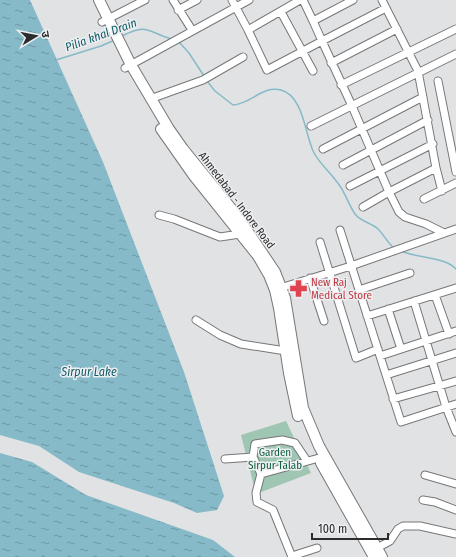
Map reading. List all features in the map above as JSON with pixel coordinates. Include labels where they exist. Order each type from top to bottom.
[{"type":"highway","name":"Ahmedabad - Indore Road","points":[[91,0],[105,20]]},
{"type":"highway","name":"Ahmedabad - Indore Road","points":[[99,0],[105,20],[116,44],[171,144],[258,256],[279,288],[286,351],[300,420],[319,458],[339,488],[378,554]]},
{"type":"highway","name":"Ahmedabad - Indore Road","points":[[128,67],[183,149],[238,217],[264,253],[279,288],[303,408],[339,488]]},
{"type":"street","points":[[105,20],[145,0]]},
{"type":"street","points":[[173,0],[192,30]]},
{"type":"street","points":[[178,10],[197,0]]},
{"type":"street","points":[[232,0],[267,70],[386,8]]},
{"type":"street","points":[[128,67],[179,37],[249,0]]},
{"type":"street","points":[[248,30],[302,0],[352,106],[399,212],[405,217],[426,224],[444,233]]},
{"type":"street","points":[[313,21],[353,0]]},
{"type":"street","points":[[382,0],[418,71],[433,144],[436,168],[442,191]]},
{"type":"street","points":[[281,12],[313,71]]},
{"type":"street","points":[[331,63],[396,29]]},
{"type":"street","points":[[342,85],[408,51],[456,29]]},
{"type":"street","points":[[311,126],[418,71],[456,54]]},
{"type":"street","points":[[150,99],[206,78],[243,57]]},
{"type":"street","points":[[438,81],[456,172]]},
{"type":"street","points":[[323,149],[423,97]]},
{"type":"street","points":[[343,165],[428,120]]},
{"type":"street","points":[[350,186],[433,144]]},
{"type":"street","points":[[363,207],[436,168]]},
{"type":"street","points":[[424,199],[456,183]]},
{"type":"street","points":[[159,215],[174,219],[220,237],[240,234]]},
{"type":"street","points":[[279,288],[351,266],[456,229]]},
{"type":"street","points":[[340,230],[401,422],[456,404]]},
{"type":"street","points":[[320,242],[356,358],[379,352],[401,349],[452,333],[435,295]]},
{"type":"street","points":[[359,290],[410,273]]},
{"type":"street","points":[[310,278],[324,321]]},
{"type":"street","points":[[368,316],[456,288]]},
{"type":"street","points":[[414,301],[446,407],[456,432]]},
{"type":"street","points":[[388,309],[401,349]]},
{"type":"street","points":[[196,320],[220,335],[241,344],[286,351]]},
{"type":"street","points":[[386,375],[456,353]]},
{"type":"street","points":[[393,399],[456,381]]},
{"type":"street","points":[[307,461],[295,442],[282,440],[255,444],[253,457],[261,474],[256,493],[257,502],[273,510],[292,556],[317,548]]},
{"type":"street","points":[[224,459],[253,457]]},
{"type":"street","points":[[261,474],[319,458]]},
{"type":"street","points":[[425,475],[456,484]]},
{"type":"street","points":[[423,500],[435,502],[456,510]]},
{"type":"street","points":[[378,554],[390,541],[398,529],[403,526],[420,526],[456,534]]},
{"type":"green space","name":"Garden Sirpur Talab","points":[[286,421],[311,473],[256,494],[241,435]]},
{"type":"water","name":"Sirpur Lake","points":[[0,0],[30,0],[103,162],[184,372],[224,496],[217,510],[197,513],[174,503],[79,472],[39,446],[0,435]]},
{"type":"water","points":[[0,453],[32,462],[86,495],[213,540],[235,557],[0,557]]},
{"type":"waterway","name":"Pilia khal Drain","points":[[122,36],[144,29],[172,39]]},
{"type":"waterway","name":"Pilia khal Drain","points":[[56,60],[115,40]]},
{"type":"waterway","name":"Pilia khal Drain","points":[[179,42],[189,53],[204,76]]},
{"type":"waterway","name":"Pilia khal Drain","points":[[207,81],[215,91],[233,105],[246,102],[268,90],[281,90],[289,94],[295,100],[303,117],[314,153],[340,186],[357,217],[378,229],[394,248]]},
{"type":"waterway","name":"Pilia khal Drain","points":[[401,251],[445,262],[456,269]]},
{"type":"place","name":"New Raj Medical Store","points":[[298,288]]}]
